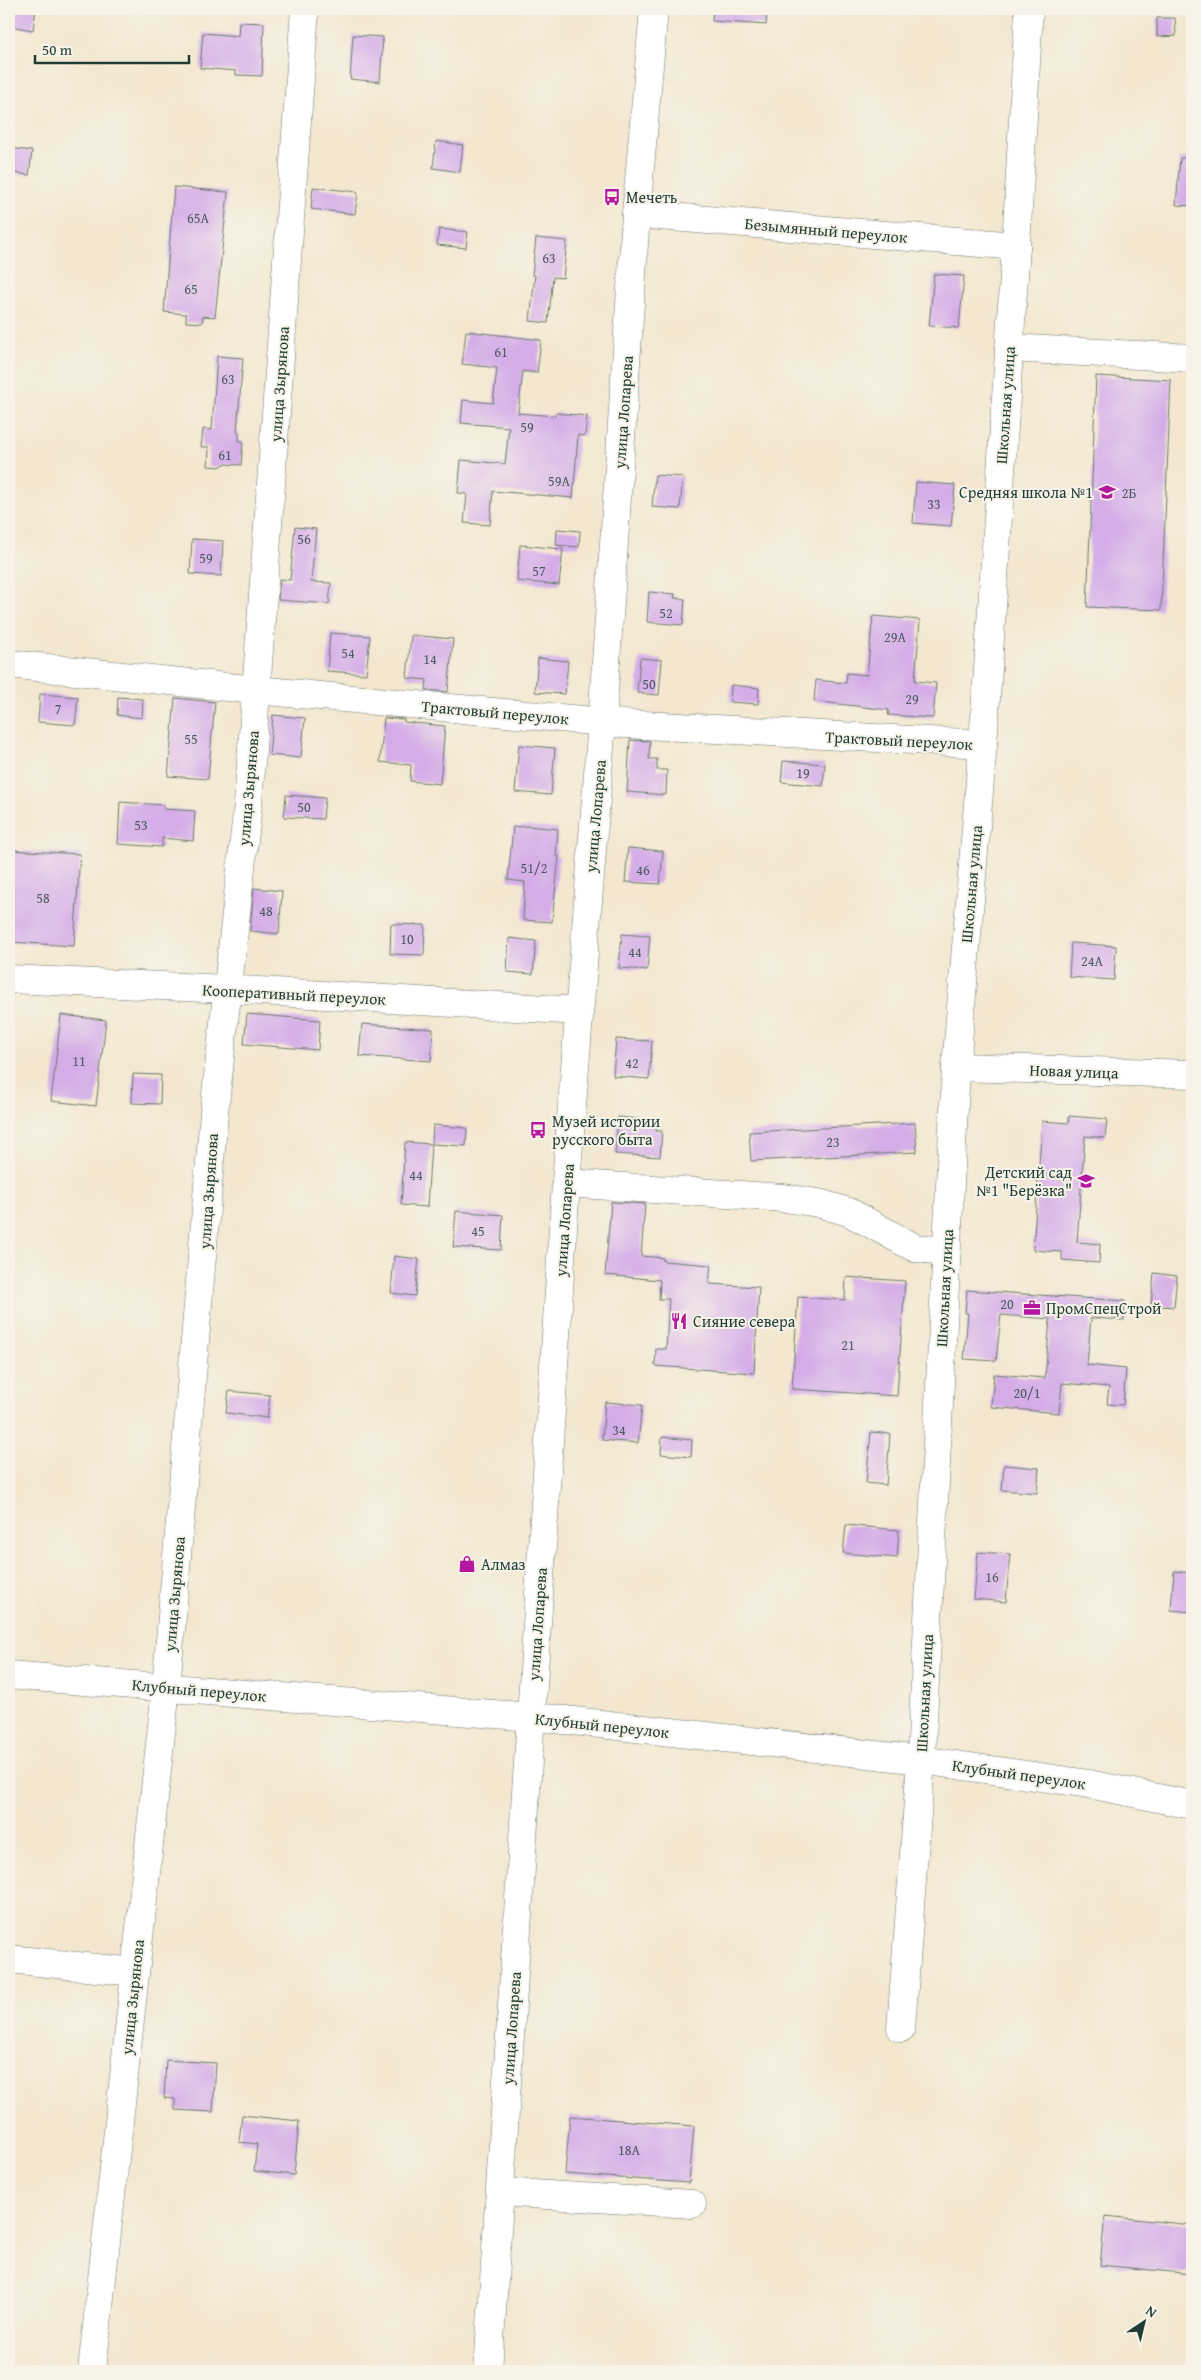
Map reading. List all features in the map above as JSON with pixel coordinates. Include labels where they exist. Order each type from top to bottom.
[{"type":"street","name":"улица Зырянова","points":[[92,2371],[166,1688],[214,1113],[248,804],[304,9]]},
{"type":"street","name":"улица Лопарева","points":[[488,2371],[566,1183],[602,722],[636,214],[654,9]]},
{"type":"street","name":"Школьная улица","points":[[901,2028],[921,1760],[956,1068],[982,744],[1016,246],[1029,9]]},
{"type":"street","name":"Безымянный переулок","points":[[636,214],[1016,246]]},
{"type":"street","points":[[1009,348],[1192,358]]},
{"type":"street","name":"Трактовый переулок","points":[[9,664],[256,690],[602,722],[982,744]]},
{"type":"street","name":"Кооперативный переулок","points":[[9,980],[227,989],[579,1010]]},
{"type":"street","name":"Новая улица","points":[[956,1068],[1192,1074]]},
{"type":"street","points":[[566,1183],[784,1198],[818,1203],[849,1212],[915,1248],[946,1251]]},
{"type":"street","name":"Клубный переулок","points":[[9,1675],[531,1717],[921,1760],[1089,1784],[1192,1805]]},
{"type":"street","points":[[9,1959],[135,1972]]},
{"type":"street","points":[[500,2192],[692,2204]]},
{"type":"building","points":[[9,9],[36,9],[33,30],[9,26]]},
{"type":"building","points":[[713,9],[767,9],[766,25],[712,21]]},
{"type":"building","points":[[1157,18],[1175,18],[1176,36],[1157,37]]},
{"type":"building","points":[[239,22],[264,23],[262,76],[236,75],[236,71],[200,68],[203,33],[238,36]]},
{"type":"building","points":[[353,35],[383,37],[380,82],[350,79]]},
{"type":"building","points":[[436,141],[463,145],[460,172],[433,168]]},
{"type":"building","points":[[9,148],[32,151],[29,175],[9,172]]},
{"type":"building","points":[[1180,158],[1192,158],[1192,206],[1176,205]]},
{"type":"building","points":[[174,187],[228,192],[215,317],[203,316],[202,323],[186,322],[186,314],[164,312]]},
{"type":"building","points":[[313,187],[358,192],[355,214],[311,209]]},
{"type":"building","points":[[439,229],[468,232],[466,248],[437,245]]},
{"type":"building","points":[[536,238],[567,241],[563,278],[553,277],[548,323],[530,321],[535,275],[532,275]]},
{"type":"building","points":[[934,274],[964,276],[959,328],[929,326]]},
{"type":"building","points":[[466,331],[541,340],[537,373],[523,371],[518,413],[555,416],[555,413],[587,416],[585,436],[578,435],[573,498],[493,491],[490,525],[464,523],[467,494],[458,493],[461,460],[505,464],[509,427],[461,423],[463,400],[493,403],[497,368],[462,364]]},
{"type":"building","points":[[217,356],[243,358],[237,431],[239,432],[239,441],[243,441],[241,465],[224,464],[220,467],[208,466],[209,447],[201,447],[203,429],[212,430]]},
{"type":"building","points":[[1096,376],[1171,380],[1161,610],[1087,607]]},
{"type":"building","points":[[655,475],[683,477],[680,509],[652,507]]},
{"type":"building","points":[[916,482],[955,485],[951,526],[913,523]]},
{"type":"building","points":[[295,527],[316,529],[311,582],[331,583],[329,604],[278,600],[280,579],[290,580]]},
{"type":"building","points":[[557,529],[580,531],[579,547],[556,545]]},
{"type":"building","points":[[192,539],[223,541],[221,576],[190,574]]},
{"type":"building","points":[[520,545],[563,549],[559,585],[517,581]]},
{"type":"building","points":[[649,592],[675,594],[674,598],[685,599],[683,625],[647,622]]},
{"type":"building","points":[[873,616],[920,620],[915,681],[936,683],[933,718],[888,715],[889,710],[814,701],[816,680],[846,683],[847,673],[867,675]]},
{"type":"building","points":[[330,633],[370,636],[366,674],[327,671]]},
{"type":"building","points":[[411,635],[453,639],[448,692],[426,690],[427,680],[407,678]]},
{"type":"building","points":[[538,658],[568,661],[565,694],[535,692]]},
{"type":"building","points":[[640,658],[662,660],[659,695],[637,693]]},
{"type":"building","points":[[731,685],[759,688],[758,704],[730,702]]},
{"type":"building","points":[[40,694],[78,697],[75,725],[38,722]]},
{"type":"building","points":[[118,697],[143,699],[142,718],[117,715]]},
{"type":"building","points":[[175,698],[215,702],[208,779],[168,776]]},
{"type":"building","points":[[273,715],[305,718],[301,758],[269,755]]},
{"type":"building","points":[[384,718],[404,719],[404,722],[445,726],[440,784],[410,781],[411,765],[380,762]]},
{"type":"building","points":[[630,740],[650,741],[649,759],[657,759],[657,770],[667,770],[666,795],[627,792]]},
{"type":"building","points":[[519,745],[555,748],[551,795],[515,792]]},
{"type":"building","points":[[783,761],[825,764],[823,786],[781,782]]},
{"type":"building","points":[[286,795],[325,798],[323,819],[284,817]]},
{"type":"building","points":[[120,802],[164,805],[164,809],[195,811],[193,841],[162,838],[162,847],[118,844]]},
{"type":"building","points":[[528,826],[558,829],[556,856],[559,856],[552,922],[523,920],[525,882],[508,880],[513,827]]},
{"type":"building","points":[[628,848],[663,851],[660,884],[625,882]]},
{"type":"building","points":[[9,850],[80,854],[74,946],[9,942]]},
{"type":"building","points":[[254,888],[282,891],[279,934],[250,931]]},
{"type":"building","points":[[391,924],[425,925],[424,955],[390,954]]},
{"type":"building","points":[[622,934],[650,936],[647,970],[619,968]]},
{"type":"building","points":[[509,938],[536,941],[533,974],[507,972]]},
{"type":"building","points":[[1071,943],[1116,946],[1114,980],[1069,977]]},
{"type":"building","points":[[247,1014],[320,1020],[318,1050],[244,1044]]},
{"type":"building","points":[[61,1015],[106,1020],[96,1106],[51,1101]]},
{"type":"building","points":[[362,1024],[433,1029],[431,1061],[359,1056]]},
{"type":"building","points":[[616,1039],[652,1041],[649,1079],[613,1076]]},
{"type":"building","points":[[133,1074],[161,1075],[160,1104],[132,1103]]},
{"type":"building","points":[[1069,1116],[1107,1119],[1105,1138],[1085,1136],[1077,1242],[1100,1244],[1099,1263],[1062,1260],[1062,1252],[1033,1250],[1042,1121],[1069,1123]]},
{"type":"building","points":[[618,1117],[657,1121],[656,1131],[662,1131],[660,1157],[615,1154]]},
{"type":"building","points":[[915,1123],[917,1152],[751,1161],[749,1132]]},
{"type":"building","points":[[433,1125],[467,1128],[466,1146],[432,1144]]},
{"type":"building","points":[[405,1142],[431,1144],[427,1207],[401,1205]]},
{"type":"building","points":[[611,1202],[645,1204],[641,1256],[663,1258],[663,1261],[711,1265],[709,1284],[759,1287],[754,1373],[655,1366],[656,1349],[666,1349],[669,1299],[659,1299],[660,1280],[605,1275]]},
{"type":"building","points":[[456,1211],[503,1215],[501,1250],[453,1247]]},
{"type":"building","points":[[394,1256],[419,1259],[415,1296],[391,1293]]},
{"type":"building","points":[[1154,1273],[1177,1276],[1174,1307],[1151,1305]]},
{"type":"building","points":[[846,1277],[905,1281],[897,1396],[792,1389],[798,1297],[845,1300]]},
{"type":"building","points":[[967,1290],[1125,1301],[1124,1320],[1091,1318],[1087,1365],[1126,1369],[1123,1405],[1107,1404],[1109,1387],[1062,1383],[1059,1413],[991,1407],[994,1374],[1045,1378],[1050,1319],[1001,1315],[996,1361],[964,1359],[968,1313],[965,1313]]},
{"type":"building","points":[[229,1391],[270,1395],[267,1418],[226,1413]]},
{"type":"building","points":[[605,1402],[642,1405],[638,1443],[602,1440]]},
{"type":"building","points":[[871,1432],[890,1434],[886,1485],[866,1483]]},
{"type":"building","points":[[662,1437],[692,1440],[691,1457],[661,1454]]},
{"type":"building","points":[[1004,1465],[1039,1468],[1037,1493],[1002,1490]]},
{"type":"building","points":[[846,1525],[899,1530],[897,1558],[843,1553]]},
{"type":"building","points":[[978,1552],[1010,1554],[1006,1602],[974,1599]]},
{"type":"building","points":[[1174,1571],[1192,1573],[1192,1612],[1171,1610]]},
{"type":"building","points":[[166,2060],[216,2063],[213,2112],[175,2110],[175,2099],[164,2098]]},
{"type":"building","points":[[242,2115],[299,2121],[294,2175],[254,2171],[257,2144],[239,2142]]},
{"type":"building","points":[[570,2116],[694,2126],[689,2183],[565,2174]]},
{"type":"building","points":[[1105,2216],[1192,2225],[1192,2274],[1100,2265]]},
{"type":"place","name":"Мечеть","points":[[612,197]]},
{"type":"place","name":"Средняя школа №1","points":[[1107,492]]},
{"type":"place","name":"Музей истории русского быта","points":[[538,1130]]},
{"type":"place","name":"Детский сад №1 \"Берёзка\"","points":[[1086,1181]]},
{"type":"place","name":"ПромСпецСтрой","points":[[1032,1308]]},
{"type":"place","name":"Сияние севера","points":[[679,1321]]},
{"type":"place","name":"Алмаз","points":[[467,1564]]}]
